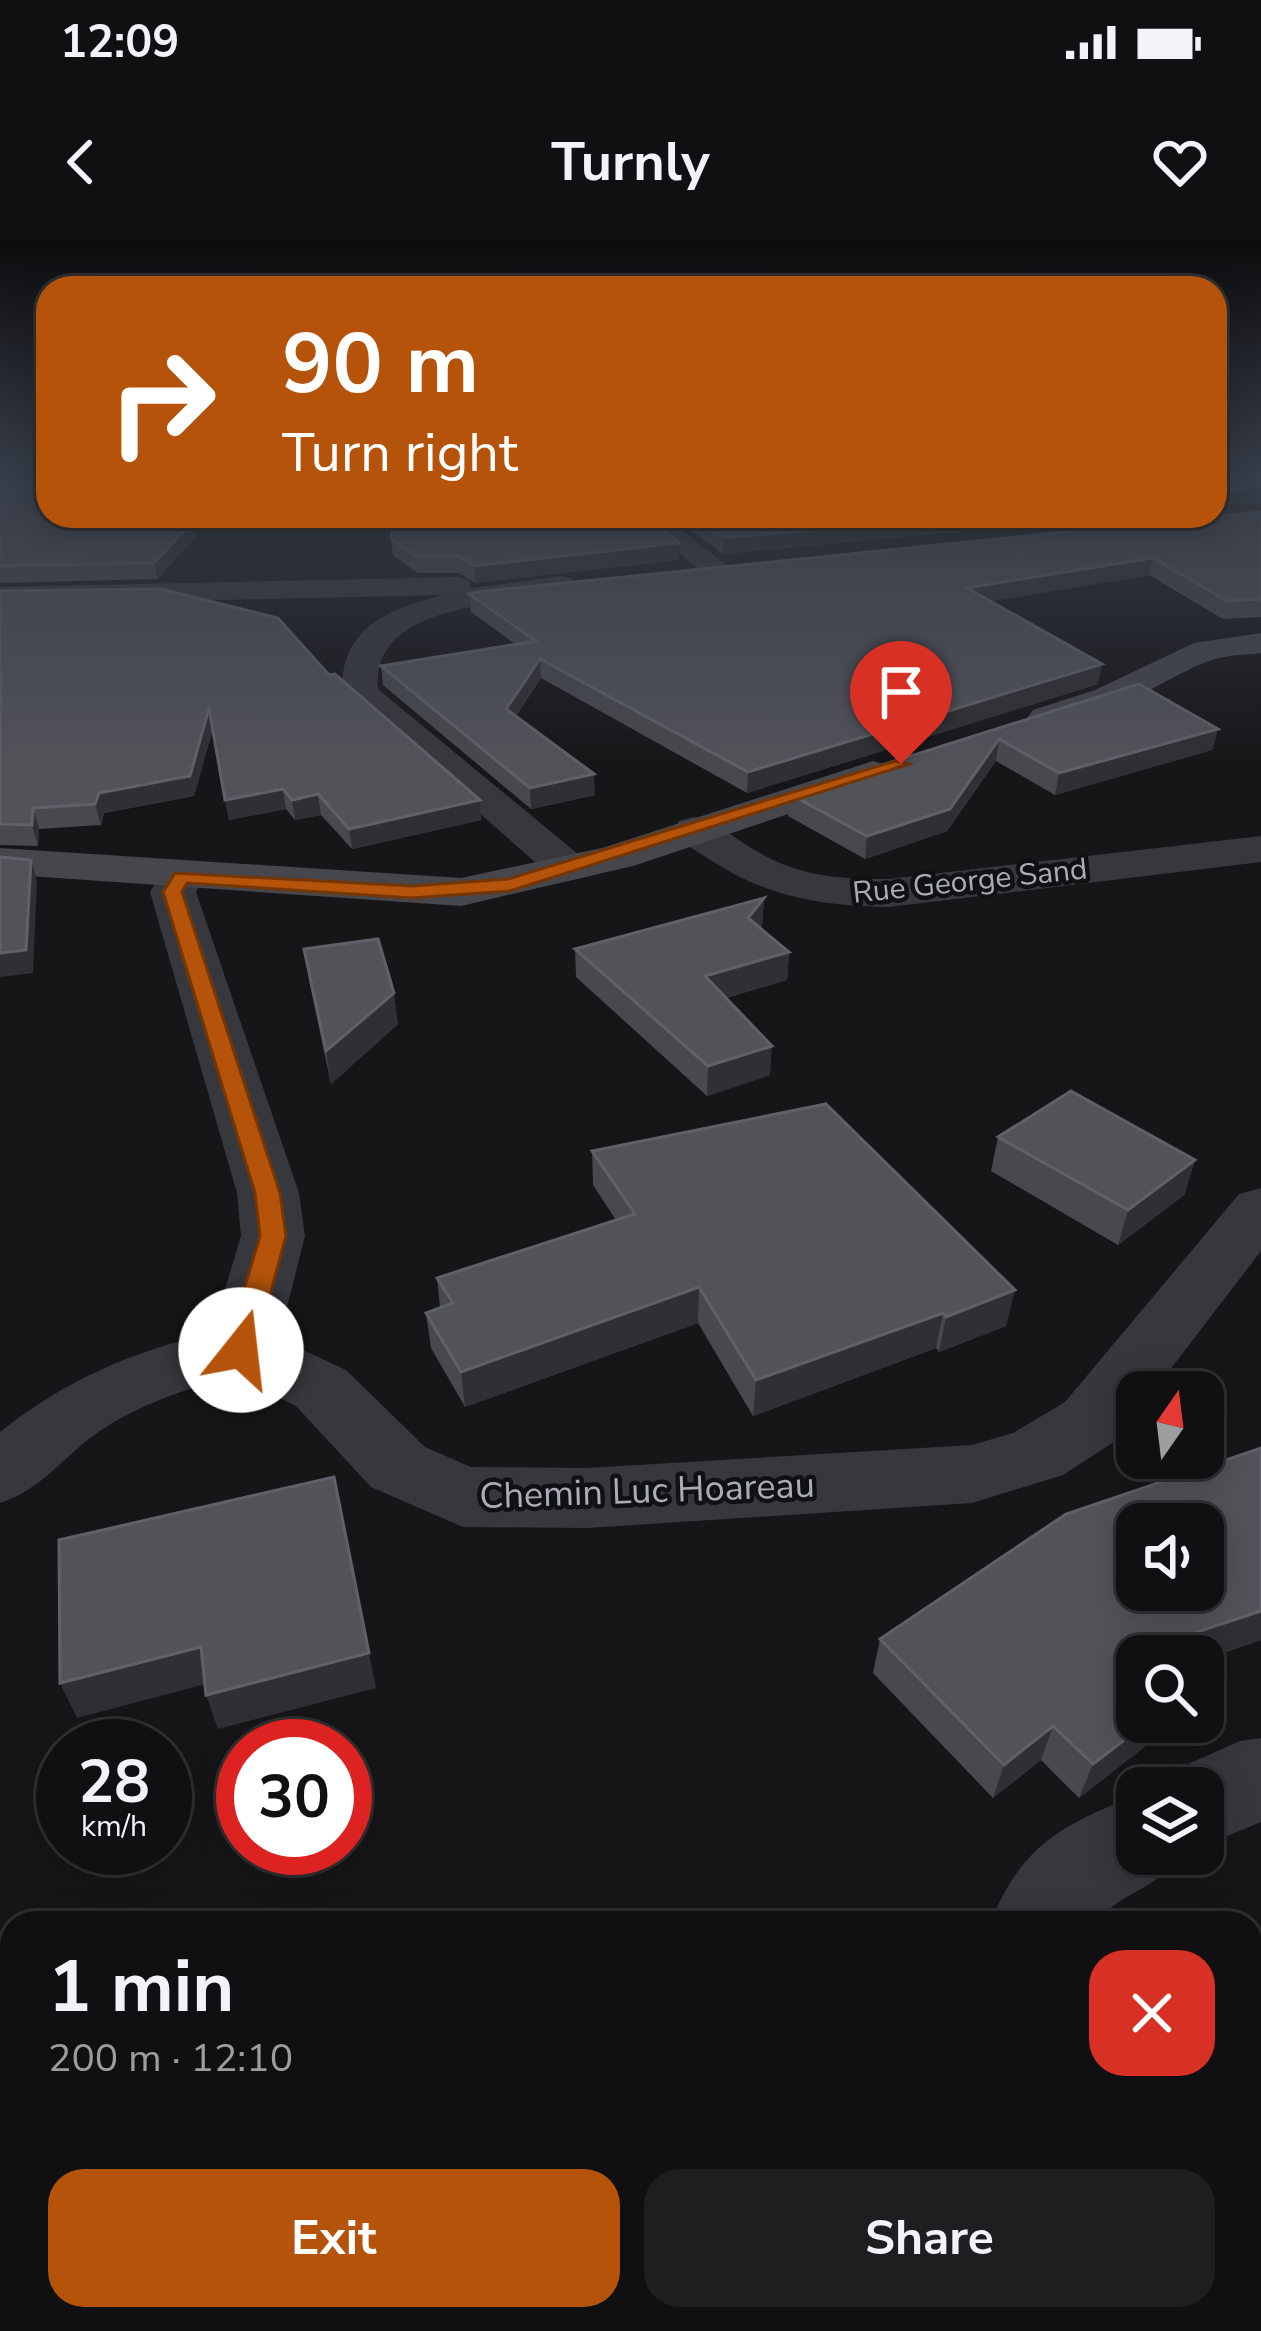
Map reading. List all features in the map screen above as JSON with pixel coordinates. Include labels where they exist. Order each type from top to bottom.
[{"type":"main road","points":[[999,733],[1108,698],[1206,650],[1261,643]]},
{"type":"main road","points":[[0,861],[181,877],[461,892],[510,885],[912,761]]},
{"type":"street","points":[[673,574],[695,572]]},
{"type":"street","points":[[0,596],[523,588],[587,582]]},
{"type":"street","points":[[523,588],[423,610],[385,631],[360,656],[354,674],[360,692],[568,868]]},
{"type":"street","name":"Rue George Sand","points":[[694,830],[771,881],[828,894],[890,893],[1261,849]]},
{"type":"street","points":[[0,1474],[73,1413],[167,1368],[241,1350],[273,1236],[268,1193],[172,892],[181,877]]},
{"type":"street","name":"Chemin Luc Hoareau","points":[[241,1350],[321,1388],[398,1467],[463,1497],[587,1498],[972,1474],[1037,1455],[1091,1421],[1261,1208]]},
{"type":"street","points":[[1224,1792],[1261,1780]]},
{"type":"street","points":[[1047,1911],[1072,1876],[1116,1852]]},
{"type":"building","points":[[677,572],[1069,572],[967,588],[1102,664],[748,772],[540,659],[506,709],[594,774],[530,788],[381,666],[536,641],[469,594]]},
{"type":"building","points":[[1176,572],[1261,572],[1261,599],[1227,601]]},
{"type":"building","points":[[161,589],[278,618],[329,675],[335,674],[480,800],[349,829],[318,794],[292,800],[283,789],[225,800],[209,708],[190,776],[99,793],[95,804],[33,808],[32,825],[0,824],[0,591]]},
{"type":"building","points":[[1139,684],[1218,729],[1059,773],[999,739],[950,809],[867,836],[790,794]]},
{"type":"building","points":[[0,857],[31,860],[26,950],[0,953]]},
{"type":"building","points":[[764,898],[748,918],[789,952],[705,976],[772,1046],[708,1066],[575,949]]},
{"type":"building","points":[[378,939],[394,993],[326,1051],[304,949]]},
{"type":"building","points":[[1071,1091],[1195,1160],[1128,1210],[998,1137]]},
{"type":"building","points":[[826,1104],[1015,1290],[756,1380],[699,1287],[461,1372],[426,1313],[453,1303],[437,1278],[635,1214],[592,1151]]},
{"type":"building","points":[[1261,1448],[1261,1611],[1188,1635],[1116,1635],[1116,1743],[1120,1743],[1093,1764],[1053,1726],[1004,1765],[880,1639],[1066,1514],[1169,1479],[1224,1479],[1224,1461]]},
{"type":"building","points":[[334,1477],[369,1653],[206,1695],[201,1647],[60,1683],[59,1540]]},
{"type":"route","points":[[241,1350],[273,1236],[268,1193],[172,892],[181,877],[412,892],[510,885],[901,764]]}]
